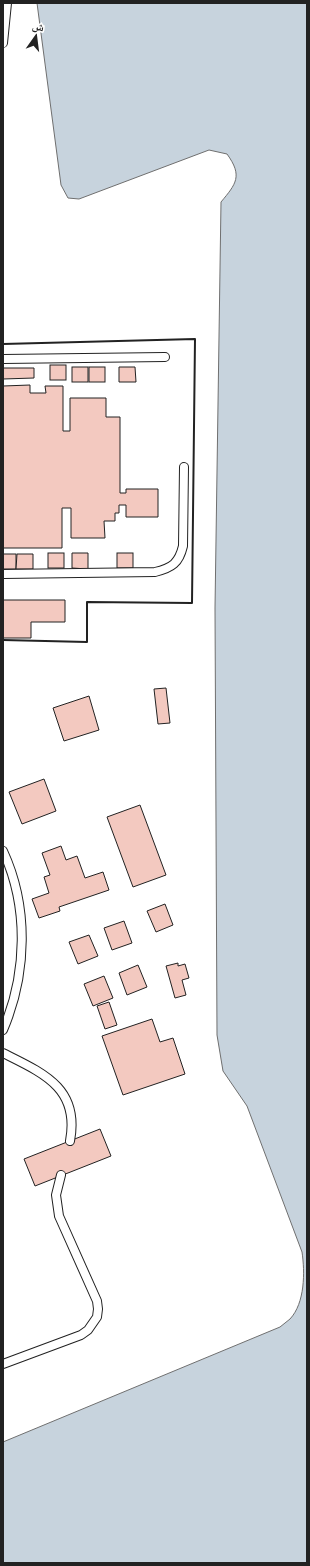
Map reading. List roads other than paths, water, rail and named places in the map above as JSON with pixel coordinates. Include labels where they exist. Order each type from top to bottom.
[{"type":"lane","points":[[3,43],[7,3]]},
{"type":"lane","points":[[3,359],[165,357]]},
{"type":"lane","points":[[3,574],[155,572],[170,567],[180,556],[183,546],[184,468]]},
{"type":"lane","points":[[3,851],[15,886],[20,909],[22,950],[20,971],[15,995],[3,1030]]},
{"type":"lane","points":[[3,1053],[46,1076],[60,1089],[66,1099],[72,1120],[70,1141]]},
{"type":"lane","points":[[3,1364],[81,1335],[88,1330],[97,1317],[98,1309],[95,1294],[59,1216],[56,1195],[61,1175]]}]
